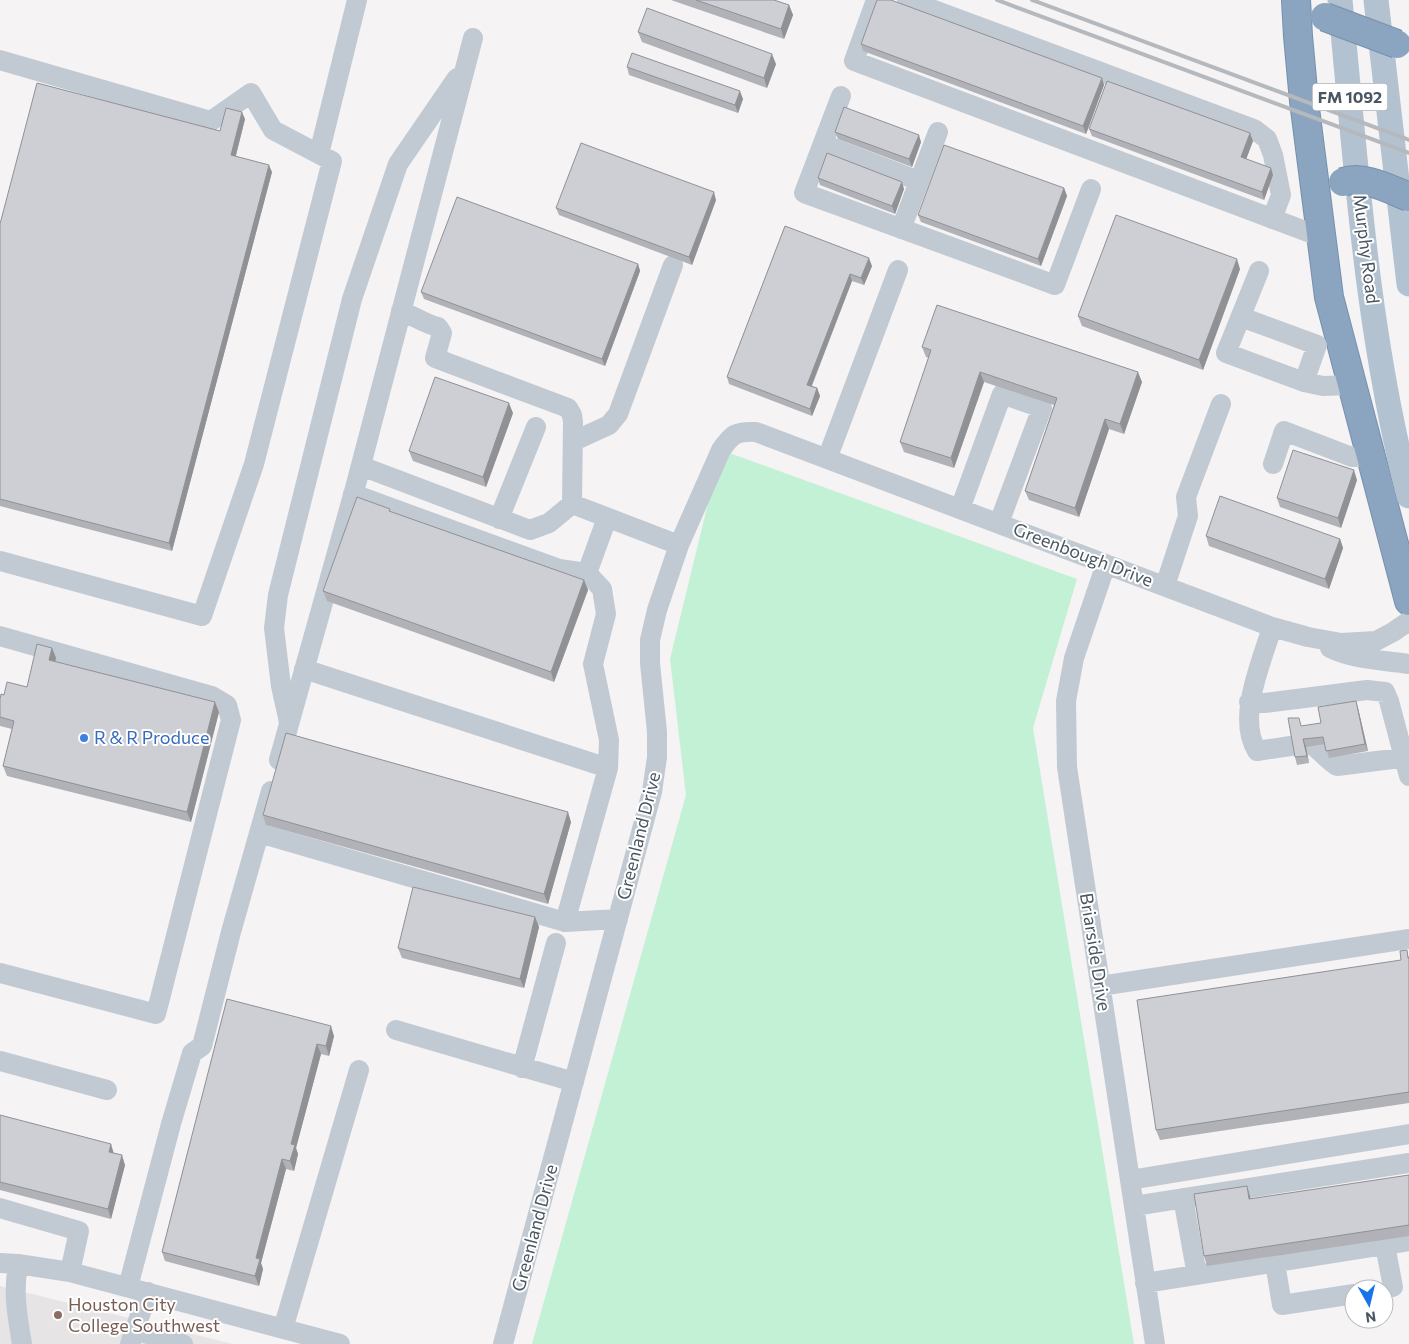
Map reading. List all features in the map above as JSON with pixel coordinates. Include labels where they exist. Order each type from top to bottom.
[{"type":"highway","points":[[1403,46],[1333,8],[1290,2],[1329,297],[1409,601]]},
{"type":"highway","points":[[1318,208],[1333,188],[1353,179],[1365,181],[1409,196]]},
{"type":"main road","points":[[1376,0],[1409,284]]},
{"type":"main road","name":"Murphy Road","points":[[1333,8],[1374,316],[1391,414],[1409,496]]},
{"type":"street","points":[[319,154],[357,0]]},
{"type":"street","points":[[876,0],[854,61],[1321,237]]},
{"type":"street","points":[[908,0],[1254,129],[1267,139],[1273,155],[1282,196],[1272,219]]},
{"type":"street","points":[[128,1287],[171,1124],[192,1053],[202,1046],[231,932],[361,466],[473,38]]},
{"type":"street","points":[[0,60],[210,121],[251,93],[273,130],[332,161],[254,464],[202,616],[0,561]]},
{"type":"street","points":[[289,724],[281,686],[274,628],[278,595],[352,299],[398,164],[465,66]]},
{"type":"street","points":[[841,96],[804,193],[1055,285],[1091,189]]},
{"type":"street","points":[[901,228],[938,132]]},
{"type":"street","points":[[823,144],[919,180]]},
{"type":"street","points":[[574,441],[609,425],[618,414],[673,265]]},
{"type":"street","points":[[826,459],[898,270]]},
{"type":"street","points":[[1259,271],[1226,353],[1304,382],[1323,386],[1352,385]]},
{"type":"street","points":[[361,466],[530,530],[549,523],[572,504],[574,441],[572,415],[568,408],[435,358],[442,333],[438,327],[429,325],[413,315],[401,311]]},
{"type":"street","points":[[1240,317],[1317,345],[1304,382]]},
{"type":"street","points":[[960,509],[1002,394],[1042,408],[999,524]]},
{"type":"street","points":[[1165,586],[1188,516],[1186,497],[1221,404]]},
{"type":"street","points":[[500,519],[536,427]]},
{"type":"street","name":"Greenland Drive","points":[[504,1344],[652,792],[657,757],[657,732],[650,663],[650,640],[657,610],[679,545],[720,450],[730,437],[741,431],[756,432],[859,471]]},
{"type":"street","points":[[1273,464],[1284,431],[1352,457],[1371,457]]},
{"type":"street","name":"Greenbough Drive","points":[[859,471],[1272,627],[1308,638],[1339,652],[1371,660],[1409,664]]},
{"type":"street","points":[[353,494],[559,569],[587,573],[602,589],[606,614],[593,664],[609,740],[608,768],[565,922]]},
{"type":"street","points":[[572,504],[679,545]]},
{"type":"street","points":[[587,573],[607,518]]},
{"type":"street","name":"Briarside Drive","points":[[1106,564],[1074,658],[1066,701],[1066,767],[1155,1344]]},
{"type":"street","name":"Greenbough Drive","points":[[1308,638],[1341,642],[1376,641],[1409,621]]},
{"type":"street","points":[[1249,702],[1265,703],[1367,690],[1385,692],[1407,764],[1337,766],[1310,743],[1257,751],[1253,744],[1248,720],[1249,702],[1272,627]]},
{"type":"street","points":[[0,636],[212,696],[227,705],[230,720],[156,1014],[0,973]]},
{"type":"street","points":[[304,669],[608,768]]},
{"type":"street","points":[[259,833],[565,922],[618,919]]},
{"type":"street","points":[[1100,986],[1409,939]]},
{"type":"street","points":[[522,1068],[556,943]]},
{"type":"street","points":[[396,1030],[574,1082]]},
{"type":"street","points":[[0,1061],[107,1090]]},
{"type":"street","points":[[283,1328],[359,1070]]},
{"type":"street","points":[[1130,1180],[1409,1134]]},
{"type":"street","points":[[1134,1206],[1409,1163]]},
{"type":"street","points":[[1183,1198],[1197,1275]]},
{"type":"street","points":[[0,1208],[79,1231],[70,1272]]},
{"type":"street","points":[[1145,1283],[1409,1241]]},
{"type":"street","points":[[1385,1245],[1395,1287]]},
{"type":"street","points":[[1275,1262],[1282,1305],[1344,1296]]},
{"type":"street","points":[[22,1344],[7,1304],[15,1280],[9,1264],[70,1272],[340,1344]]},
{"type":"street","points":[[148,1292],[132,1337],[183,1344]]},
{"type":"shaded area","name":"Houston City College Southwest","points":[[0,1286],[233,1344],[0,1344]]},
{"type":"green space","points":[[721,450],[1077,579],[1033,728],[1134,1344],[532,1344],[686,795],[670,659]]},
{"type":"building","points":[[696,0],[774,0],[789,5],[781,29]]},
{"type":"building","points":[[877,0],[891,0],[1102,78],[1083,126],[861,44]]},
{"type":"building","points":[[647,8],[772,54],[764,78],[638,32]]},
{"type":"building","points":[[632,53],[740,91],[735,105],[627,67]]},
{"type":"building","points":[[1107,81],[1250,133],[1241,157],[1271,168],[1262,192],[1089,129]]},
{"type":"building","points":[[37,83],[220,131],[226,108],[242,112],[231,155],[269,165],[169,543],[0,499],[0,224]]},
{"type":"building","points":[[844,107],[919,135],[909,159],[835,132]]},
{"type":"building","points":[[581,143],[714,192],[689,257],[556,208]]},
{"type":"building","points":[[944,145],[1064,188],[1038,259],[918,215]]},
{"type":"building","points":[[827,153],[902,182],[892,206],[818,178]]},
{"type":"building","points":[[457,197],[638,264],[602,359],[421,292]]},
{"type":"building","points":[[1116,215],[1237,259],[1199,360],[1078,316]]},
{"type":"building","points":[[785,226],[869,258],[861,278],[850,274],[807,385],[817,388],[810,409],[727,377]]},
{"type":"building","points":[[937,305],[1138,372],[1120,424],[1105,419],[1075,508],[1025,491],[1057,398],[980,372],[951,458],[900,442],[931,350],[922,347]]},
{"type":"building","points":[[435,377],[509,403],[483,477],[409,451]]},
{"type":"building","points":[[1293,450],[1354,470],[1338,518],[1277,498]]},
{"type":"building","points":[[1220,496],[1340,539],[1325,579],[1206,536]]},
{"type":"building","points":[[357,497],[390,509],[389,511],[584,580],[551,672],[323,591]]},
{"type":"building","points":[[37,644],[52,648],[49,660],[215,702],[187,812],[3,766],[14,721],[0,717],[1,694],[4,695],[7,682],[27,687]]},
{"type":"building","points":[[1356,701],[1365,744],[1326,751],[1323,737],[1303,739],[1307,756],[1295,757],[1288,718],[1299,718],[1301,726],[1321,723],[1318,707]]},
{"type":"building","points":[[286,733],[568,812],[544,894],[263,815]]},
{"type":"building","points":[[413,887],[535,917],[520,979],[398,948]]},
{"type":"building","points":[[1407,950],[1409,958],[1409,1092],[1156,1130],[1137,1000],[1401,960],[1400,951]]},
{"type":"building","points":[[227,999],[331,1026],[326,1046],[317,1044],[291,1144],[295,1145],[290,1161],[282,1159],[256,1258],[260,1259],[255,1276],[162,1252]]},
{"type":"building","points":[[0,1115],[111,1144],[109,1152],[122,1155],[108,1209],[0,1182]]},
{"type":"building","points":[[1409,1175],[1409,1225],[1204,1256],[1194,1194],[1247,1186],[1249,1199]]},
{"type":"railway","points":[[997,0],[1409,153]]},
{"type":"railway","points":[[1032,0],[1409,140]]},
{"type":"place","name":"R & R Produce","points":[[84,738]]},
{"type":"place","name":"Houston City College Southwest","points":[[58,1315]]}]
